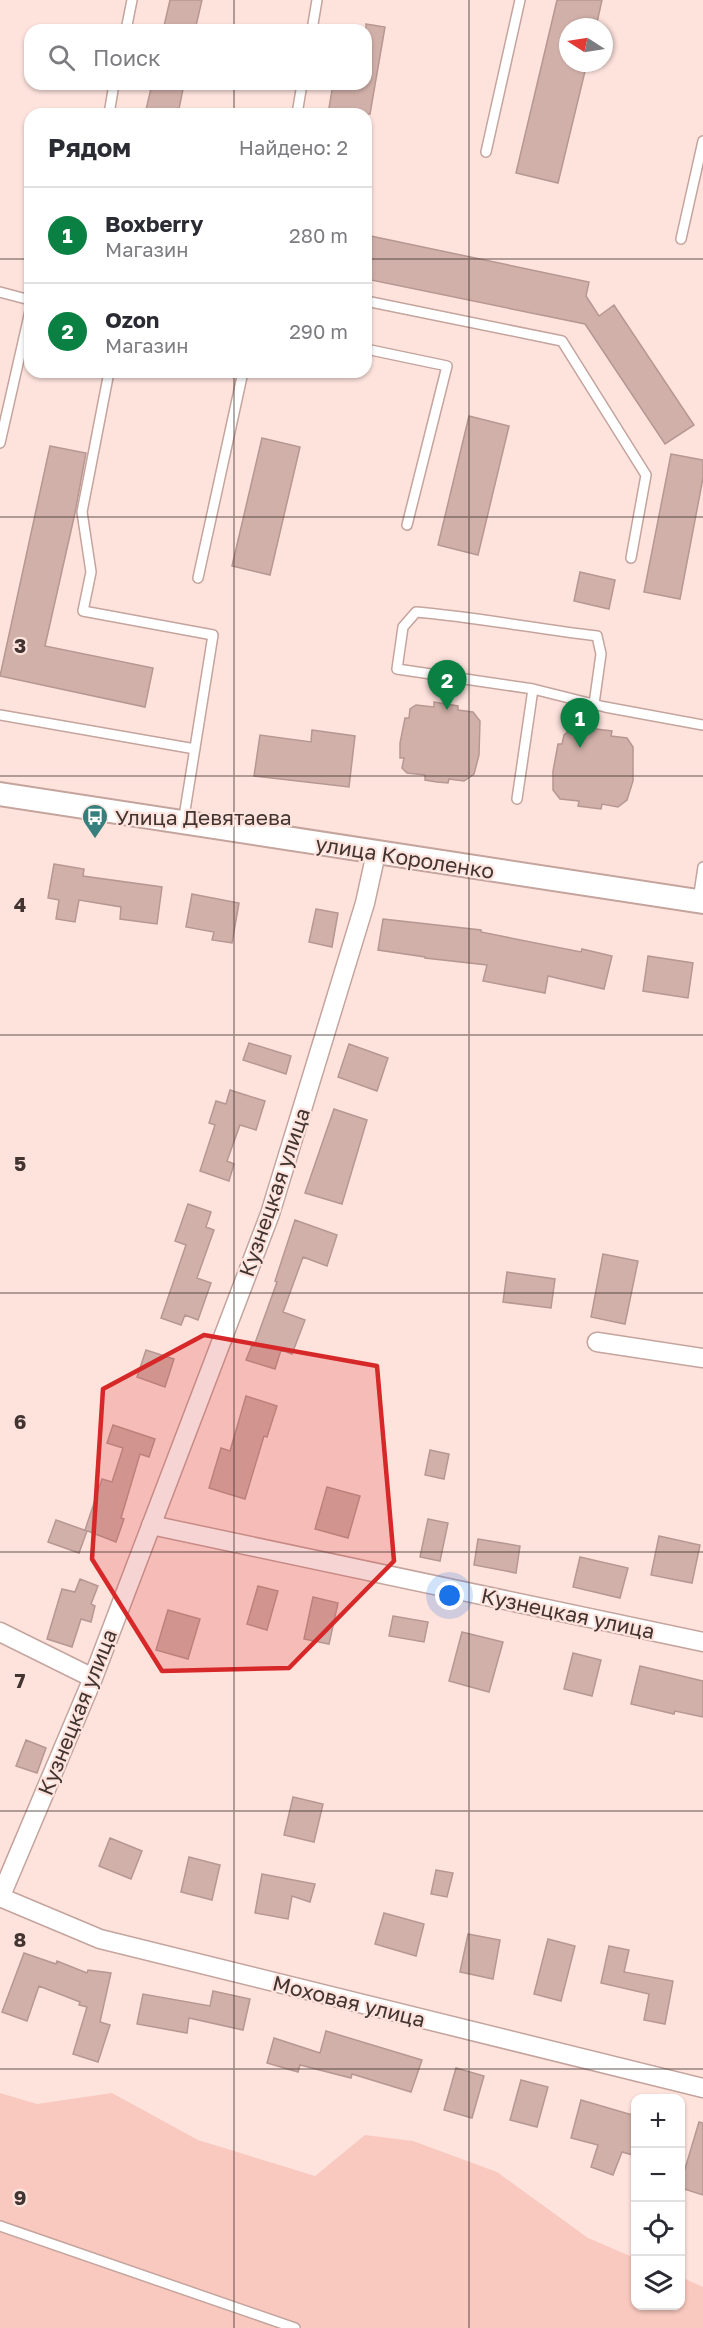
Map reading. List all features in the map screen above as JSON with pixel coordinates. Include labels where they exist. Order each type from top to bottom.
[{"type":"street","name":"улица Короленко","points":[[0,794],[700,901]]},
{"type":"street","name":"Кузнецкая улица","points":[[0,1898],[93,1678],[270,1214],[365,903],[376,853]]},
{"type":"street","points":[[597,1342],[703,1358]]},
{"type":"street","name":"Кузнецкая улица","points":[[151,1524],[703,1642]]},
{"type":"street","points":[[0,1632],[93,1678]]},
{"type":"street","name":"Моховая улица","points":[[0,1898],[100,1939],[703,2088]]},
{"type":"lane","points":[[127,24],[132,0]]},
{"type":"lane","points":[[313,24],[317,0]]},
{"type":"lane","points":[[486,153],[520,0]]},
{"type":"lane","points":[[110,108],[113,90]]},
{"type":"lane","points":[[298,108],[301,90]]},
{"type":"lane","points":[[681,239],[703,141]]},
{"type":"lane","points":[[0,292],[24,298]]},
{"type":"lane","points":[[372,302],[562,341],[646,475],[631,558]]},
{"type":"lane","points":[[0,443],[24,337]]},
{"type":"lane","points":[[372,350],[447,366],[407,525]]},
{"type":"lane","points":[[108,378],[82,512],[91,572],[83,611],[213,635],[183,823]]},
{"type":"lane","points":[[198,578],[242,378]]},
{"type":"lane","points":[[594,704],[601,654],[597,636],[534,629],[456,615],[416,612],[403,627],[397,669],[533,689],[594,704],[703,725]]},
{"type":"lane","points":[[517,799],[533,689]]},
{"type":"lane","points":[[0,715],[195,749]]},
{"type":"lane","points":[[700,901],[703,867]]},
{"type":"lane","points":[[0,2226],[295,2328]]},
{"type":"highlighted area","points":[[204,1335],[377,1366],[394,1561],[289,1668],[162,1671],[92,1559],[103,1389]]},
{"type":"shaded area","points":[[0,2093],[37,2104],[112,2093],[198,2140],[315,2176],[365,2135],[413,2141],[497,2172],[588,2238],[631,2256],[631,2310],[685,2310],[685,2279],[703,2287],[703,2328],[0,2328]]},
{"type":"building","points":[[170,0],[202,0],[196,24],[164,24]]},
{"type":"building","points":[[557,0],[602,0],[598,18],[559,18],[559,72],[585,72],[558,183],[516,173]]},
{"type":"building","points":[[372,25],[385,27],[371,108],[329,108],[332,90],[372,90]]},
{"type":"building","points":[[151,90],[183,90],[179,108],[146,108]]},
{"type":"building","points":[[372,236],[589,282],[586,296],[599,316],[614,305],[694,425],[665,444],[585,324],[372,280]]},
{"type":"building","points":[[469,416],[509,426],[478,555],[438,545]]},
{"type":"building","points":[[262,438],[300,447],[270,575],[232,566]]},
{"type":"building","points":[[50,446],[86,453],[45,646],[153,668],[145,707],[0,676]]},
{"type":"building","points":[[671,454],[703,460],[703,478],[680,599],[644,592]]},
{"type":"building","points":[[580,572],[615,580],[609,609],[574,601]]},
{"type":"building","points":[[434,702],[458,706],[458,710],[473,712],[480,721],[479,755],[474,774],[464,781],[449,779],[448,783],[425,780],[425,775],[407,773],[402,768],[404,758],[400,758],[400,743],[405,718],[409,718],[410,709],[416,705],[434,707]]},
{"type":"building","points":[[588,728],[612,731],[611,736],[627,738],[633,747],[633,781],[627,800],[618,807],[602,804],[601,809],[578,806],[579,801],[560,799],[553,790],[553,771],[558,744],[562,744],[564,735],[569,731],[587,733]]},
{"type":"building","points":[[312,730],[355,736],[349,787],[254,776],[260,735],[311,742]]},
{"type":"building","points":[[54,864],[84,869],[83,876],[162,887],[157,924],[120,919],[121,907],[79,900],[75,922],[56,919],[59,900],[48,898]]},
{"type":"building","points":[[192,894],[239,903],[232,943],[212,940],[214,932],[186,927]]},
{"type":"building","points":[[316,909],[338,913],[332,947],[309,942]]},
{"type":"building","points":[[383,919],[481,930],[481,932],[581,952],[582,949],[612,956],[604,989],[548,976],[545,993],[483,981],[487,965],[378,950]]},
{"type":"building","points":[[648,956],[693,963],[688,998],[643,991]]},
{"type":"building","points":[[249,1043],[291,1056],[286,1074],[243,1060]]},
{"type":"building","points":[[349,1044],[388,1058],[377,1091],[338,1077]]},
{"type":"building","points":[[230,1090],[265,1101],[256,1130],[240,1125],[227,1161],[234,1164],[229,1181],[200,1171],[215,1125],[209,1123],[216,1101],[226,1104]]},
{"type":"building","points":[[334,1109],[367,1120],[342,1204],[305,1193]]},
{"type":"building","points":[[188,1204],[211,1212],[206,1227],[214,1230],[197,1278],[211,1283],[198,1320],[185,1315],[181,1325],[161,1318],[186,1245],[175,1241]]},
{"type":"building","points":[[295,1220],[337,1235],[327,1266],[303,1257],[283,1312],[305,1320],[292,1354],[281,1350],[275,1369],[246,1360],[252,1345],[254,1346],[277,1282],[275,1281]]},
{"type":"building","points":[[603,1254],[638,1261],[625,1324],[591,1317]]},
{"type":"building","points":[[507,1272],[555,1279],[551,1308],[503,1302]]},
{"type":"building","points":[[146,1350],[174,1359],[165,1387],[137,1377]]},
{"type":"building","points":[[246,1396],[277,1406],[267,1437],[264,1436],[245,1499],[209,1488],[221,1448],[230,1451]]},
{"type":"building","points":[[113,1425],[155,1439],[149,1457],[140,1454],[116,1542],[85,1530],[102,1479],[112,1482],[123,1448],[107,1443]]},
{"type":"building","points":[[430,1450],[449,1454],[444,1479],[425,1475]]},
{"type":"building","points":[[327,1487],[360,1496],[348,1538],[315,1529]]},
{"type":"building","points":[[428,1519],[448,1523],[440,1561],[420,1557]]},
{"type":"building","points":[[56,1520],[87,1531],[79,1553],[48,1542]]},
{"type":"building","points":[[659,1536],[700,1545],[692,1583],[651,1575]]},
{"type":"building","points":[[478,1539],[520,1546],[516,1573],[474,1565]]},
{"type":"building","points":[[580,1557],[628,1568],[620,1598],[573,1587]]},
{"type":"building","points":[[80,1579],[98,1586],[91,1604],[95,1606],[91,1622],[81,1619],[72,1647],[47,1639],[62,1589],[75,1592]]},
{"type":"building","points":[[258,1586],[278,1591],[267,1630],[247,1624]]},
{"type":"building","points":[[313,1597],[338,1603],[329,1644],[304,1639]]},
{"type":"building","points":[[168,1610],[200,1619],[188,1659],[156,1650]]},
{"type":"building","points":[[393,1616],[428,1622],[424,1642],[389,1636]]},
{"type":"building","points":[[462,1632],[503,1642],[489,1692],[449,1681]]},
{"type":"building","points":[[573,1653],[601,1660],[592,1696],[564,1689]]},
{"type":"building","points":[[640,1666],[703,1681],[703,1717],[675,1711],[674,1714],[631,1704]]},
{"type":"building","points":[[26,1740],[46,1748],[37,1773],[16,1766]]},
{"type":"building","points":[[293,1797],[323,1804],[314,1842],[284,1835]]},
{"type":"building","points":[[110,1838],[142,1851],[131,1879],[99,1866]]},
{"type":"building","points":[[189,1857],[220,1865],[212,1900],[181,1892]]},
{"type":"building","points":[[436,1870],[453,1873],[447,1897],[431,1894]]},
{"type":"building","points":[[262,1874],[315,1884],[310,1902],[292,1896],[288,1919],[255,1913]]},
{"type":"building","points":[[384,1913],[424,1924],[416,1956],[375,1944]]},
{"type":"building","points":[[468,1934],[500,1940],[493,1979],[460,1972]]},
{"type":"building","points":[[548,1939],[575,1946],[561,2001],[534,1994]]},
{"type":"building","points":[[609,1946],[629,1950],[624,1972],[673,1981],[665,2024],[644,2020],[649,1994],[601,1983]]},
{"type":"building","points":[[24,1953],[56,1964],[57,1961],[87,1973],[88,1970],[111,1973],[100,2022],[110,2025],[98,2062],[73,2054],[87,2007],[79,2005],[80,2002],[39,1986],[27,2021],[2,2012]]},
{"type":"building","points":[[213,1991],[250,1999],[243,2030],[189,2018],[187,2033],[137,2024],[143,1994],[210,2006]]},
{"type":"building","points":[[326,2031],[422,2060],[411,2092],[352,2074],[351,2078],[300,2065],[298,2072],[267,2063],[274,2038],[320,2053]]},
{"type":"building","points":[[456,2068],[484,2076],[472,2118],[444,2110]]},
{"type":"building","points":[[521,2080],[548,2087],[537,2127],[510,2120]]},
{"type":"building","points":[[581,2100],[631,2115],[631,2155],[622,2152],[613,2175],[591,2167],[598,2145],[571,2138]]},
{"type":"building","points":[[699,2122],[703,2123],[703,2195],[685,2189],[685,2169]]},
{"type":"place","name":"Ozon","points":[[447,710]]},
{"type":"place","name":"Boxberry","points":[[580,748]]},
{"type":"place","name":"Улица Девятаева","points":[[95,840]]}]
